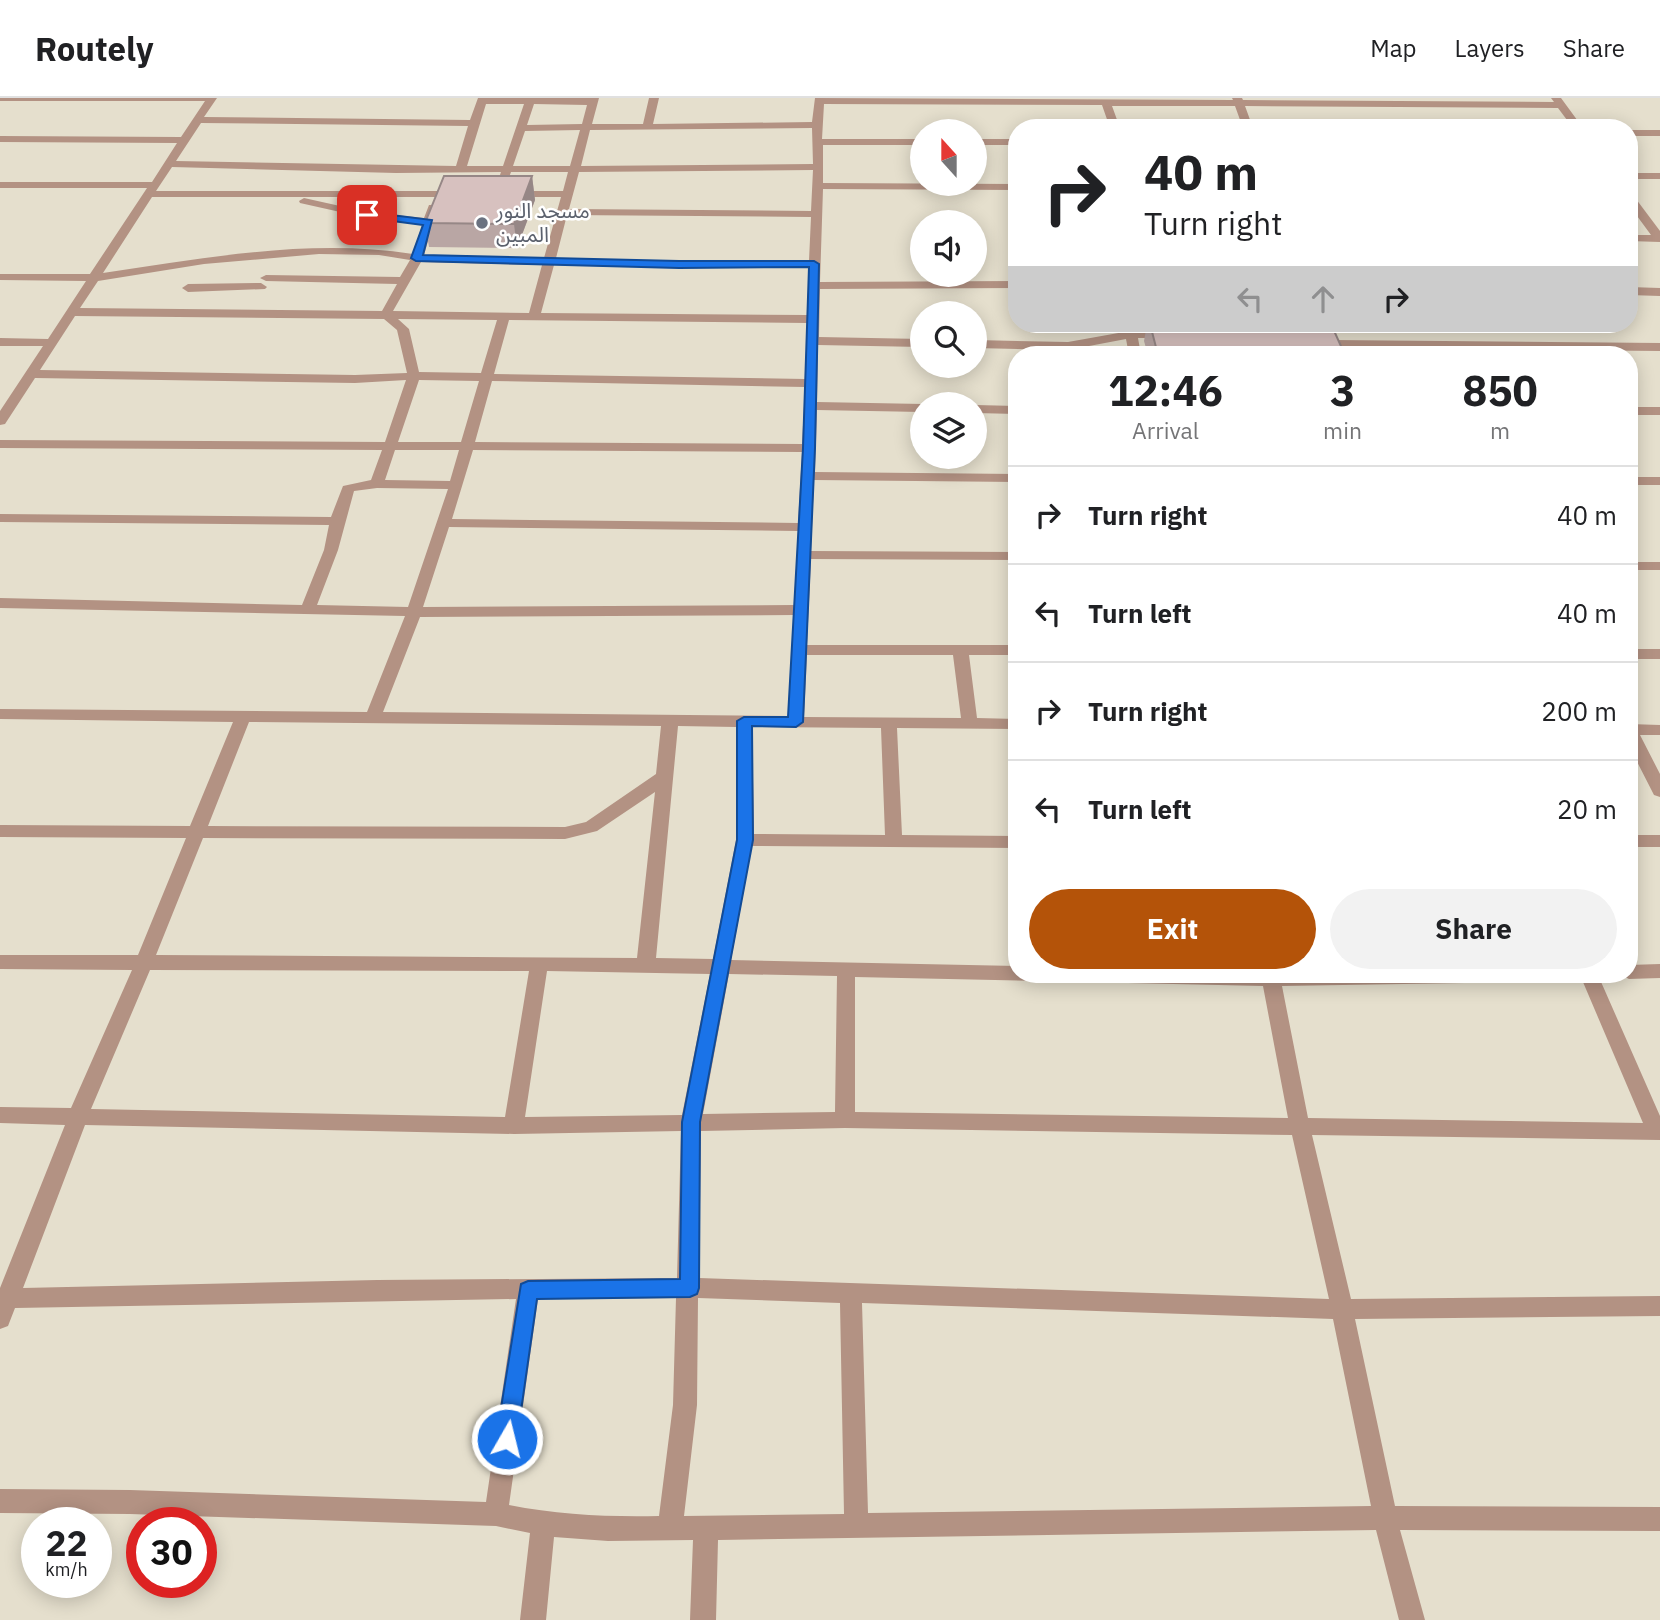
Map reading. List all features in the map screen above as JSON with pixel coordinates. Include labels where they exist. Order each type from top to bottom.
[{"type":"street","points":[[0,98],[212,98]]},
{"type":"street","points":[[0,421],[5,404],[33,374],[150,189],[212,98]]},
{"type":"street","points":[[647,126],[654,98]]},
{"type":"street","points":[[461,169],[483,100],[594,100],[534,316]]},
{"type":"street","points":[[796,722],[813,341],[819,100],[1559,101],[1572,119]]},
{"type":"street","points":[[1237,100],[1244,119]]},
{"type":"street","points":[[530,102],[499,194],[567,194]]},
{"type":"street","points":[[1106,102],[1112,119]]},
{"type":"street","points":[[196,120],[474,123]]},
{"type":"street","points":[[521,128],[817,125]]},
{"type":"street","points":[[1638,133],[1660,133]]},
{"type":"street","points":[[0,139],[183,140]]},
{"type":"street","points":[[818,142],[910,142]]},
{"type":"street","points":[[987,142],[1008,142]]},
{"type":"street","points":[[168,164],[461,169],[818,167]]},
{"type":"street","points":[[1638,176],[1660,176]]},
{"type":"street","points":[[0,185],[273,194],[475,194]]},
{"type":"street","points":[[816,186],[1008,187]]},
{"type":"street","points":[[273,194],[367,215],[428,222]]},
{"type":"street","points":[[386,314],[416,258],[438,194]]},
{"type":"street","points":[[1638,206],[1654,222],[1660,239],[1638,238]]},
{"type":"street","points":[[563,212],[817,214]]},
{"type":"street","points":[[0,278],[93,278],[204,261],[277,254],[379,251],[416,258],[679,265],[814,264]]},
{"type":"street","points":[[249,312],[277,254]]},
{"type":"street","points":[[180,299],[204,261]]},
{"type":"street","points":[[74,312],[180,299],[264,282],[405,281]]},
{"type":"street","points":[[814,286],[1008,284]]},
{"type":"street","points":[[1638,291],[1660,292]]},
{"type":"street","points":[[180,299],[249,312],[813,319]]},
{"type":"street","points":[[377,484],[414,376],[403,329],[386,314]]},
{"type":"street","points":[[373,718],[445,523],[504,316]]},
{"type":"street","points":[[987,344],[1068,346],[1115,333]]},
{"type":"street","points":[[1174,333],[1185,334]]},
{"type":"street","points":[[813,341],[910,343]]},
{"type":"street","points":[[0,342],[53,343]]},
{"type":"street","points":[[1332,344],[1551,346]]},
{"type":"street","points":[[1638,347],[1660,347]]},
{"type":"street","points":[[33,374],[355,379],[414,376],[810,383]]},
{"type":"street","points":[[810,405],[910,408]]},
{"type":"street","points":[[987,409],[1008,410]]},
{"type":"street","points":[[1638,411],[1660,411]]},
{"type":"street","points":[[0,444],[809,448]]},
{"type":"street","points":[[807,476],[1008,478]]},
{"type":"street","points":[[1638,481],[1660,481]]},
{"type":"street","points":[[309,610],[331,550],[348,489],[377,484],[456,485]]},
{"type":"street","points":[[0,518],[337,521]]},
{"type":"street","points":[[445,523],[806,527]]},
{"type":"street","points":[[803,555],[1008,556]]},
{"type":"street","points":[[1638,566],[1660,566]]},
{"type":"street","points":[[0,603],[414,612],[801,610]]},
{"type":"street","points":[[960,649],[970,723]]},
{"type":"street","points":[[800,650],[1008,650]]},
{"type":"street","points":[[1638,654],[1660,654]]},
{"type":"street","points":[[0,714],[1008,724]]},
{"type":"street","points":[[0,1320],[4,1298],[144,963],[243,716]]},
{"type":"street","points":[[646,965],[670,721]]},
{"type":"street","points":[[670,1529],[685,1405],[690,1288],[691,1122],[723,967],[745,840],[744,721]]},
{"type":"street","points":[[889,723],[894,841]]},
{"type":"street","points":[[1638,729],[1660,730]]},
{"type":"street","points":[[1638,747],[1660,791]]},
{"type":"street","points":[[0,831],[196,834],[565,833],[591,827],[663,778]]},
{"type":"street","points":[[745,840],[1008,842]]},
{"type":"street","points":[[1638,841],[1660,841]]},
{"type":"street","points":[[0,962],[646,965],[1008,974]]},
{"type":"street","points":[[514,1126],[539,964]]},
{"type":"street","points":[[1638,972],[1660,971]]},
{"type":"street","points":[[845,1120],[846,972]]},
{"type":"street","points":[[1272,983],[1300,1127],[1342,1309],[1385,1518],[1412,1620]]},
{"type":"street","points":[[0,1115],[514,1126],[845,1120],[1658,1132],[1593,983]]},
{"type":"street","points":[[4,1298],[377,1290],[690,1288],[1342,1309],[1660,1306]]},
{"type":"street","points":[[496,1514],[528,1290]]},
{"type":"street","points":[[851,1292],[856,1526]]},
{"type":"street","points":[[0,1501],[130,1502],[496,1514],[543,1524],[670,1529],[1385,1518],[1660,1519]]},
{"type":"street","points":[[533,1620],[543,1524]]},
{"type":"street","points":[[703,1620],[705,1528]]},
{"type":"building","points":[[444,176],[532,176],[514,224],[425,223]]},
{"type":"building","points":[[1152,333],[1335,333],[1341,346],[1156,346]]},
{"type":"place","name":"مسجد النور المبين","points":[[482,223]]},
{"type":"route","points":[[367,215],[428,222],[416,258],[679,265],[814,264],[806,527],[796,722],[744,721],[745,840],[723,967],[691,1122],[690,1288],[528,1290],[507,1439]]}]
